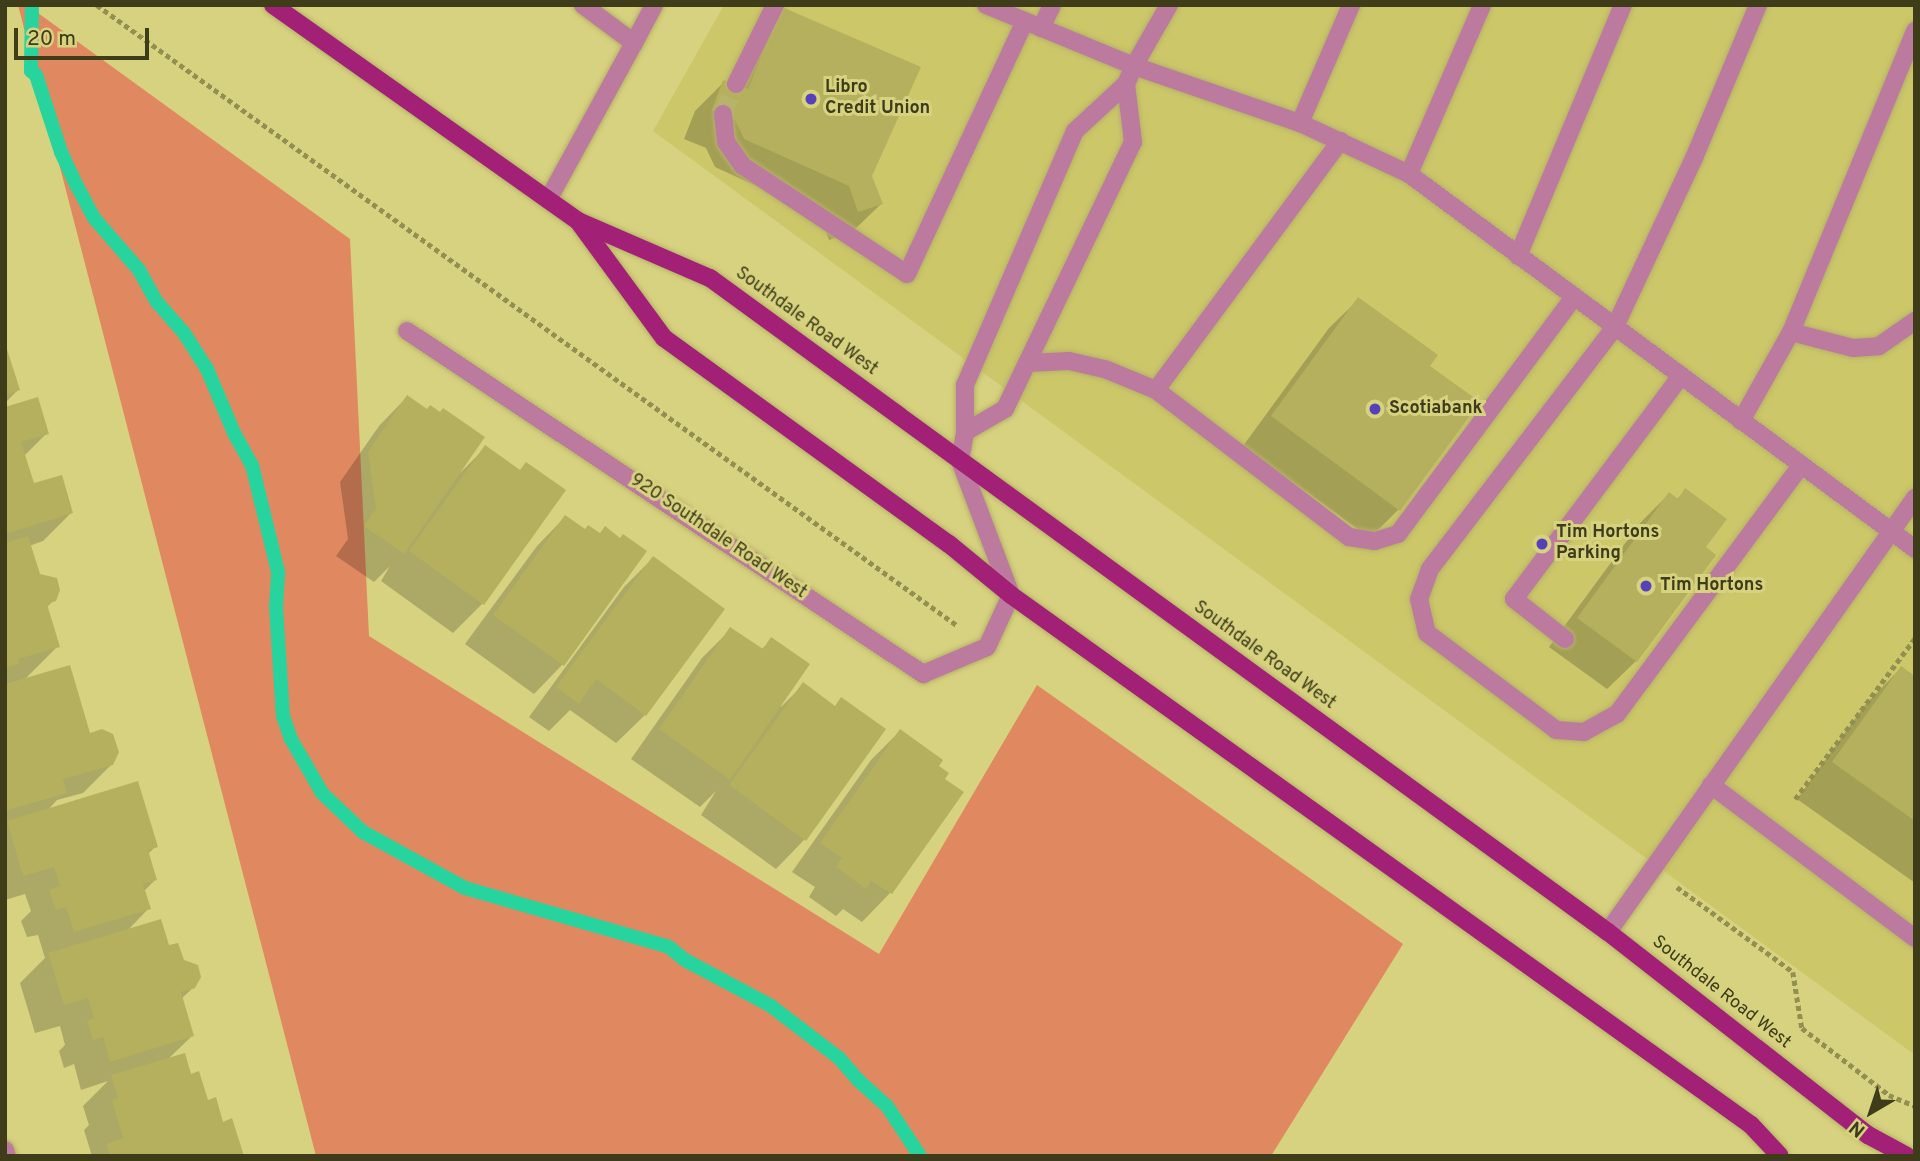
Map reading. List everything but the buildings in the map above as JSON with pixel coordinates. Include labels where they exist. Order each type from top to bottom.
[{"type":"main road","name":"Southdale Road West","points":[[273,5],[578,221],[710,278],[1608,932],[1868,1135],[1907,1156]]},
{"type":"main road","name":"Southdale Road West","points":[[578,221],[664,338],[949,544],[1011,595],[1740,1117],[1780,1156]]},
{"type":"street","points":[[583,5],[634,43]]},
{"type":"street","points":[[548,200],[654,5]]},
{"type":"street","points":[[736,84],[775,5]]},
{"type":"street","points":[[986,5],[1134,66],[1300,122],[1409,174],[1915,549]]},
{"type":"street","points":[[723,114],[726,142],[743,166],[908,274],[1033,24],[1052,5]]},
{"type":"street","points":[[987,647],[1011,595],[960,461],[965,432],[965,385],[1075,131],[1126,84],[1169,5]]},
{"type":"street","points":[[1300,122],[1351,5]]},
{"type":"street","points":[[1409,174],[1482,5]]},
{"type":"street","points":[[1518,256],[1623,5]]},
{"type":"street","points":[[1758,5],[1694,158],[1615,327],[1430,569],[1419,598],[1427,632],[1556,730],[1584,732],[1617,714],[1801,465]]},
{"type":"street","points":[[1741,421],[1791,332],[1915,31]]},
{"type":"street","points":[[965,432],[1005,409],[1133,142],[1126,84]]},
{"type":"street","points":[[1156,390],[1340,141]]},
{"type":"street","points":[[1027,363],[1069,361],[1105,369],[1156,390],[1349,537],[1375,541],[1398,534],[1574,297]]},
{"type":"street","points":[[1791,332],[1853,348],[1878,346],[1915,321]]},
{"type":"street","name":"920 Southdale Road West","points":[[407,331],[923,674],[987,647]]},
{"type":"street","points":[[1565,639],[1514,599],[1681,376]]},
{"type":"street","points":[[1608,932],[1915,498]]},
{"type":"street","points":[[1711,785],[1915,938]]},
{"type":"street","points":[[5,1150],[7,1156]]},
{"type":"path","points":[[97,5],[987,647]]},
{"type":"path","points":[[1795,799],[1915,638]]},
{"type":"path","points":[[1652,869],[1793,972],[1801,1028],[1889,1096],[1915,1107]]},
{"type":"shaded area","points":[[18,5],[27,5],[350,239],[369,636],[879,954],[1037,685],[1403,944],[1271,1156],[316,1156]]},
{"type":"shaded area","points":[[724,5],[1915,5],[1915,1055],[653,131]]},
{"type":"waterway","points":[[32,5],[31,71],[36,75],[61,152],[77,186],[94,218],[139,270],[157,302],[184,333],[207,369],[234,433],[252,465],[278,572],[276,606],[283,716],[291,739],[322,793],[363,832],[465,888],[669,947],[685,960],[771,1006],[839,1058],[858,1080],[887,1106],[920,1156]]},
{"type":"tunnel","points":[[723,114],[736,84]]},
{"type":"place","name":"Libro Credit Union","points":[[811,99]]},
{"type":"place","name":"Scotiabank","points":[[1375,409]]},
{"type":"place","name":"Tim Hortons Parking","points":[[1542,544]]},
{"type":"place","name":"Tim Hortons","points":[[1646,586]]}]
